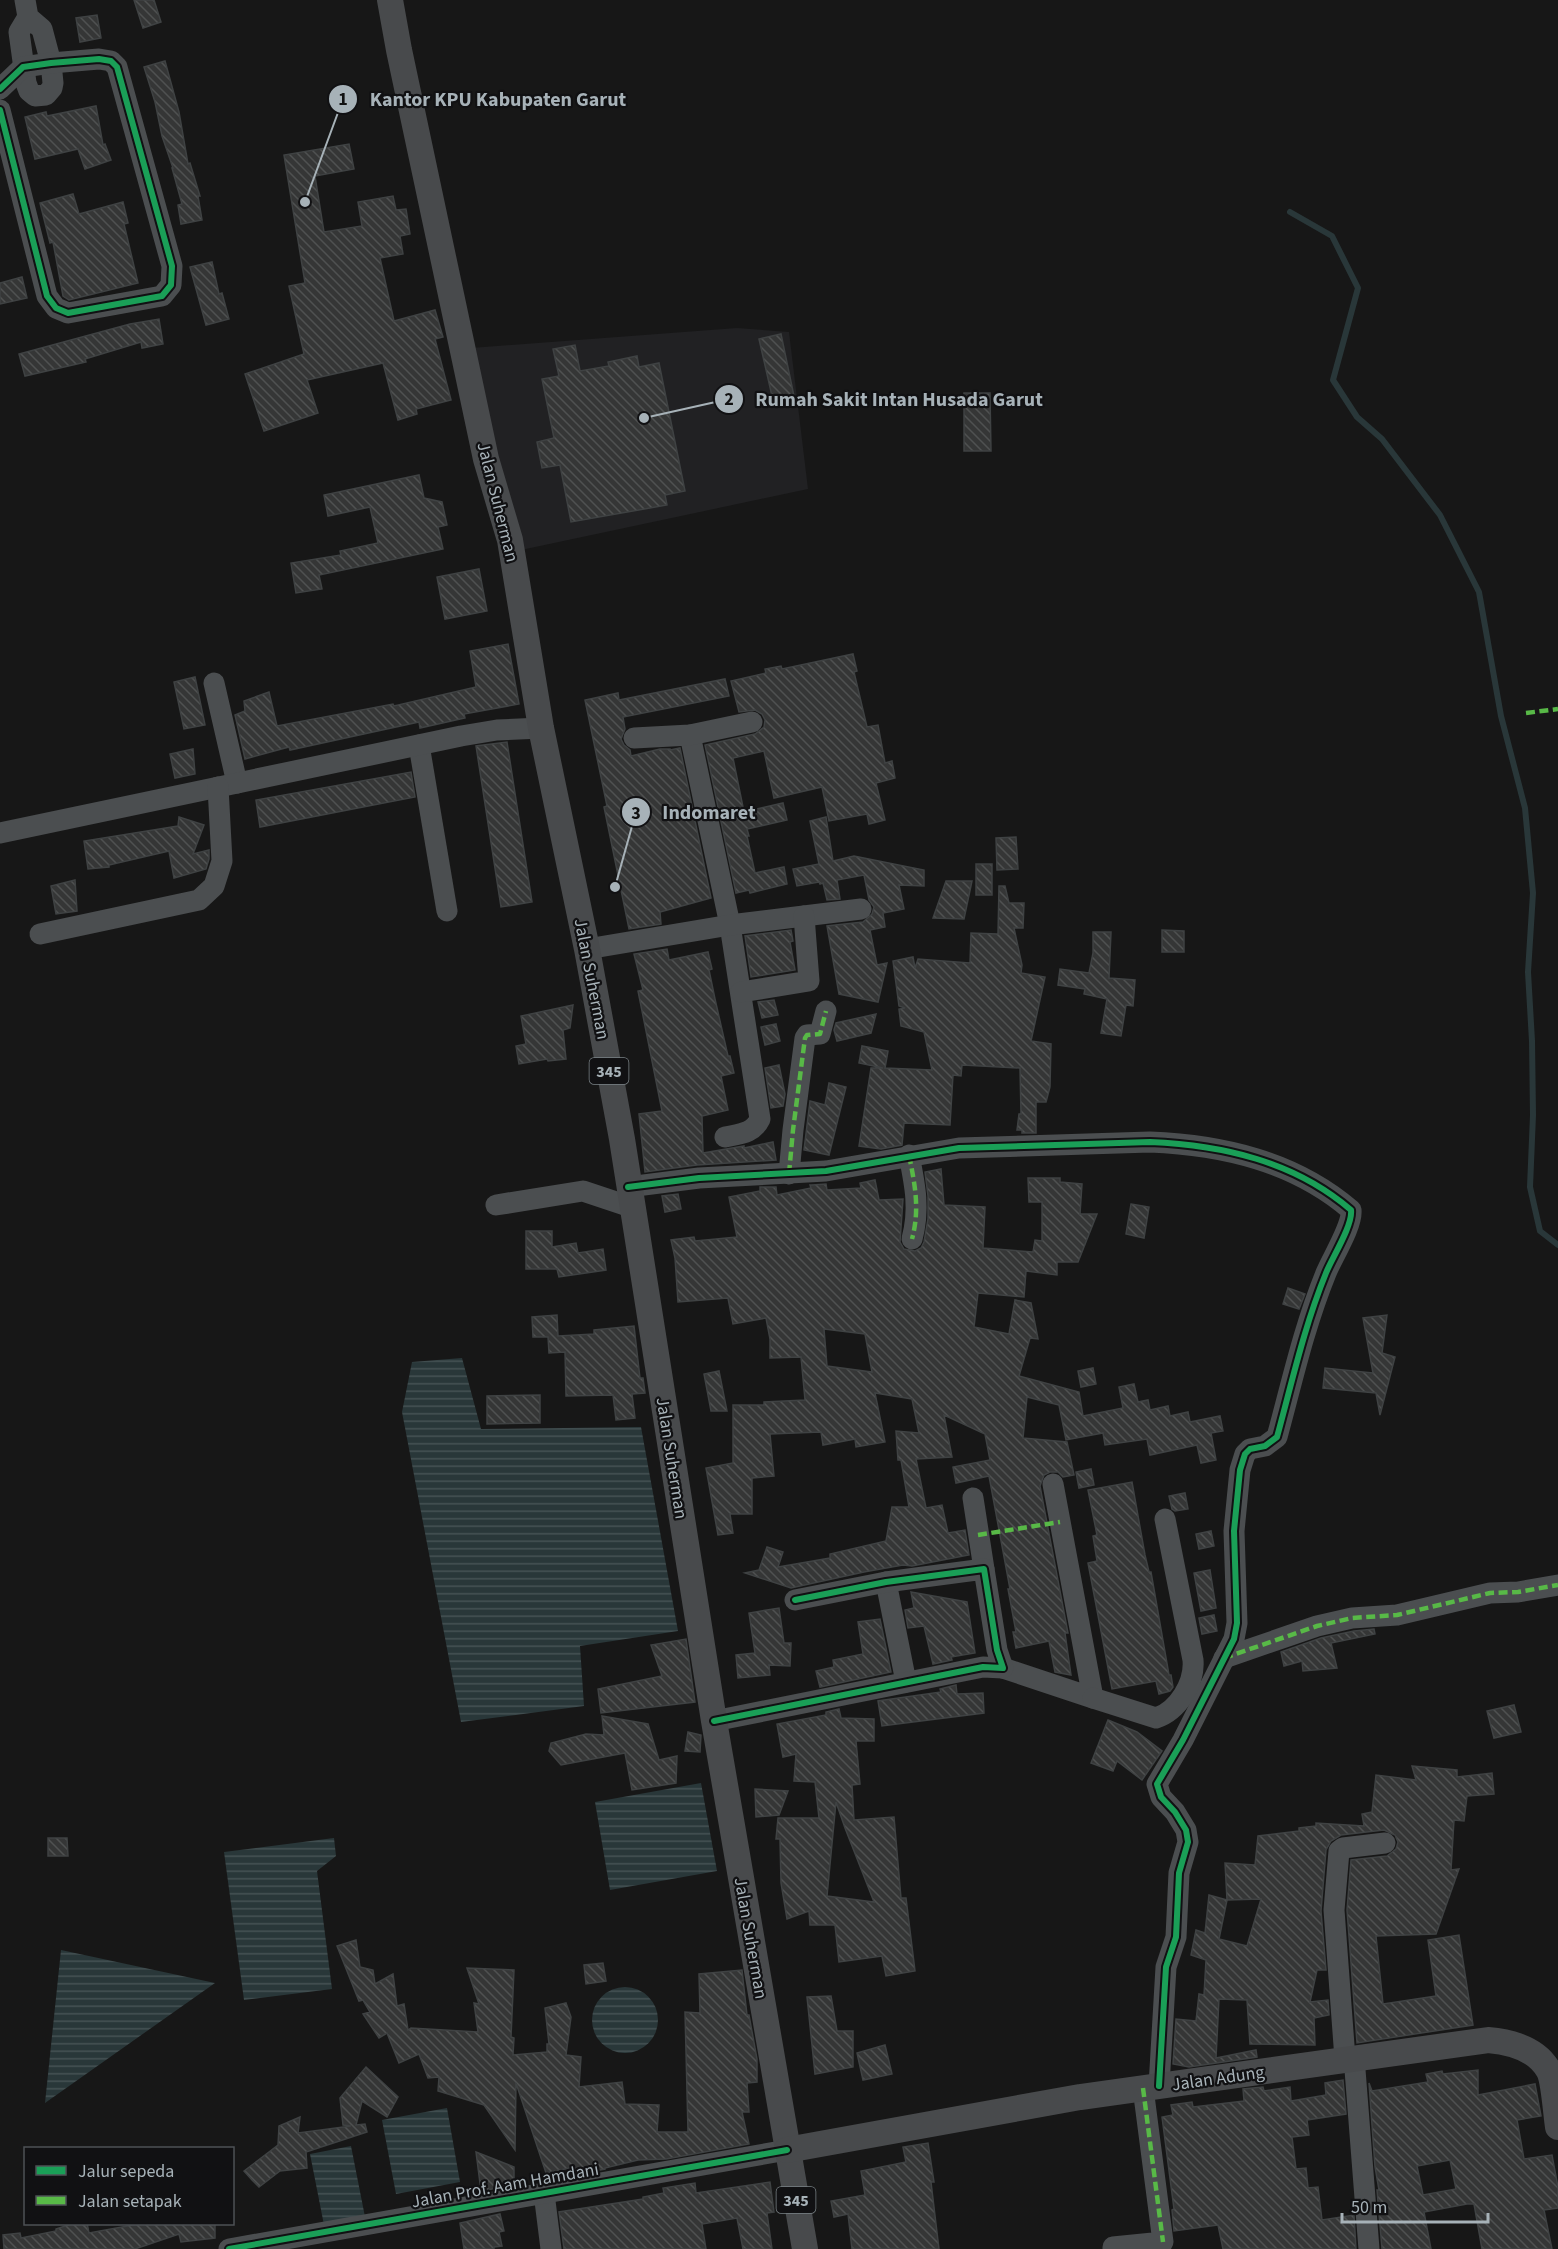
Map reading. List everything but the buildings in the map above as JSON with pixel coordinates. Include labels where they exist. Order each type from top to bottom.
[{"type":"main road","name":"Jalan Suherman","points":[[390,0],[486,459],[510,540],[541,728],[587,949],[622,1139],[629,1197],[714,1721],[805,2249]]},
{"type":"main road","name":"Jalan Adung","points":[[787,2150],[1080,2097],[1488,2040],[1507,2042],[1531,2050],[1549,2071],[1558,2127]]},
{"type":"street","points":[[27,8],[42,29],[51,63],[53,83],[46,95],[35,96],[29,91],[19,32],[27,8]]},
{"type":"street","points":[[0,89],[24,67],[99,59],[111,61],[117,67],[172,266],[171,285],[162,296],[68,313],[56,308],[46,296],[0,110]]},
{"type":"street","points":[[40,934],[199,900],[214,886],[222,861],[227,785],[214,683]]},
{"type":"street","points":[[634,738],[690,735],[752,722]]},
{"type":"street","points":[[0,832],[497,730],[541,728]]},
{"type":"street","points":[[690,735],[730,926],[760,1119],[756,1127],[748,1132],[724,1137]]},
{"type":"street","points":[[419,745],[447,911]]},
{"type":"street","points":[[587,949],[730,926],[861,909]]},
{"type":"street","points":[[741,992],[808,981],[804,916]]},
{"type":"street","points":[[789,1174],[805,1038],[807,1035],[820,1035],[826,1011]]},
{"type":"street","points":[[496,1205],[583,1191],[629,1197],[722,1176],[826,1171],[959,1148],[1150,1142],[1180,1144],[1256,1158],[1293,1172],[1329,1191],[1351,1210],[1348,1224],[1326,1273],[1306,1328],[1277,1437],[1265,1446],[1251,1449],[1245,1454],[1240,1470],[1234,1531],[1237,1623],[1234,1639],[1183,1740],[1157,1784],[1161,1797],[1175,1812],[1188,1836],[1179,1873],[1176,1937],[1166,1967],[1151,2087],[1163,2242],[1113,2247],[1113,2249]]},
{"type":"street","points":[[909,1155],[916,1188],[917,1218],[912,1239]]},
{"type":"street","points":[[1053,1484],[1093,1698]]},
{"type":"street","points":[[973,1498],[997,1650],[1003,1668]]},
{"type":"street","points":[[714,1721],[983,1667],[1003,1668],[1156,1718],[1172,1711],[1191,1681],[1194,1671],[1165,1519]]},
{"type":"street","points":[[795,1600],[886,1582],[984,1569]]},
{"type":"street","points":[[886,1582],[906,1682]]},
{"type":"street","points":[[1224,1658],[1308,1629],[1352,1618],[1398,1615],[1490,1593],[1518,1592],[1558,1585]]},
{"type":"street","points":[[1369,2249],[1364,2165],[1334,1910],[1339,1851],[1343,1848],[1385,1843]]},
{"type":"street","name":"Jalan Prof. Aam Hamdani","points":[[229,2249],[291,2243],[544,2193],[787,2150]]},
{"type":"street","points":[[544,2193],[551,2249]]},
{"type":"shaded area","points":[[737,328],[789,332],[808,489],[521,550],[471,348]]},
{"type":"shaded area","points":[[462,1358],[481,1429],[641,1427],[678,1631],[580,1646],[584,1706],[461,1722],[402,1412],[412,1362]]},
{"type":"shaded area","points":[[701,1783],[717,1871],[610,1890],[595,1802]]},
{"type":"shaded area","points":[[334,1838],[336,1856],[317,1871],[332,1989],[244,2000],[224,1852]]},
{"type":"shaded area","points":[[61,1950],[215,1983],[45,2103]]},
{"type":"shaded area","points":[[619,1987],[631,1987],[643,1992],[653,2002],[658,2020],[656,2033],[643,2048],[631,2053],[619,2053],[607,2048],[597,2038],[592,2026],[592,2014],[597,2002],[607,1992]]},
{"type":"shaded area","points":[[447,2108],[460,2182],[396,2194],[382,2120]]},
{"type":"shaded area","points":[[351,2146],[365,2217],[324,2225],[310,2154]]},
{"type":"waterway","points":[[1290,212],[1332,236],[1358,288],[1333,380],[1357,417],[1382,439],[1440,515],[1479,592],[1501,716],[1525,808],[1533,893],[1528,972],[1533,1115],[1530,1187],[1540,1231],[1558,1245]]},
{"type":"marked path","points":[[1526,713],[1558,709]]},
{"type":"marked path","points":[[789,1174],[805,1038],[807,1035],[820,1034],[826,1011]]},
{"type":"marked path","points":[[909,1155],[916,1207],[912,1239]]},
{"type":"marked path","points":[[978,1535],[1060,1522]]},
{"type":"marked path","points":[[1224,1658],[1317,1626],[1352,1618],[1397,1615],[1490,1593],[1518,1592],[1558,1585]]},
{"type":"marked path","points":[[1143,2088],[1163,2242]]},
{"type":"cycle path","points":[[0,89],[23,67],[99,59],[111,61],[117,67],[172,266],[171,285],[162,296],[68,313],[56,308],[47,296],[0,110]]},
{"type":"cycle path","points":[[628,1187],[699,1178],[826,1171],[959,1148],[1150,1142],[1204,1147],[1256,1159],[1306,1179],[1351,1210],[1346,1233],[1326,1273],[1311,1314],[1277,1437],[1265,1446],[1250,1449],[1245,1454],[1240,1470],[1234,1531],[1237,1623],[1234,1639],[1183,1740],[1157,1784],[1161,1797],[1175,1812],[1186,1830],[1188,1842],[1179,1873],[1176,1937],[1166,1967],[1159,2086]]},
{"type":"cycle path","points":[[714,1721],[983,1667],[1003,1668],[997,1650],[984,1569],[886,1582],[795,1600]]},
{"type":"cycle path","points":[[229,2249],[787,2150]]},
{"type":"place","name":"Kantor KPU Kabupaten Garut","points":[[305,202]]},
{"type":"place","name":"Rumah Sakit Intan Husada Garut","points":[[644,418]]},
{"type":"place","name":"Indomaret","points":[[615,887]]}]
